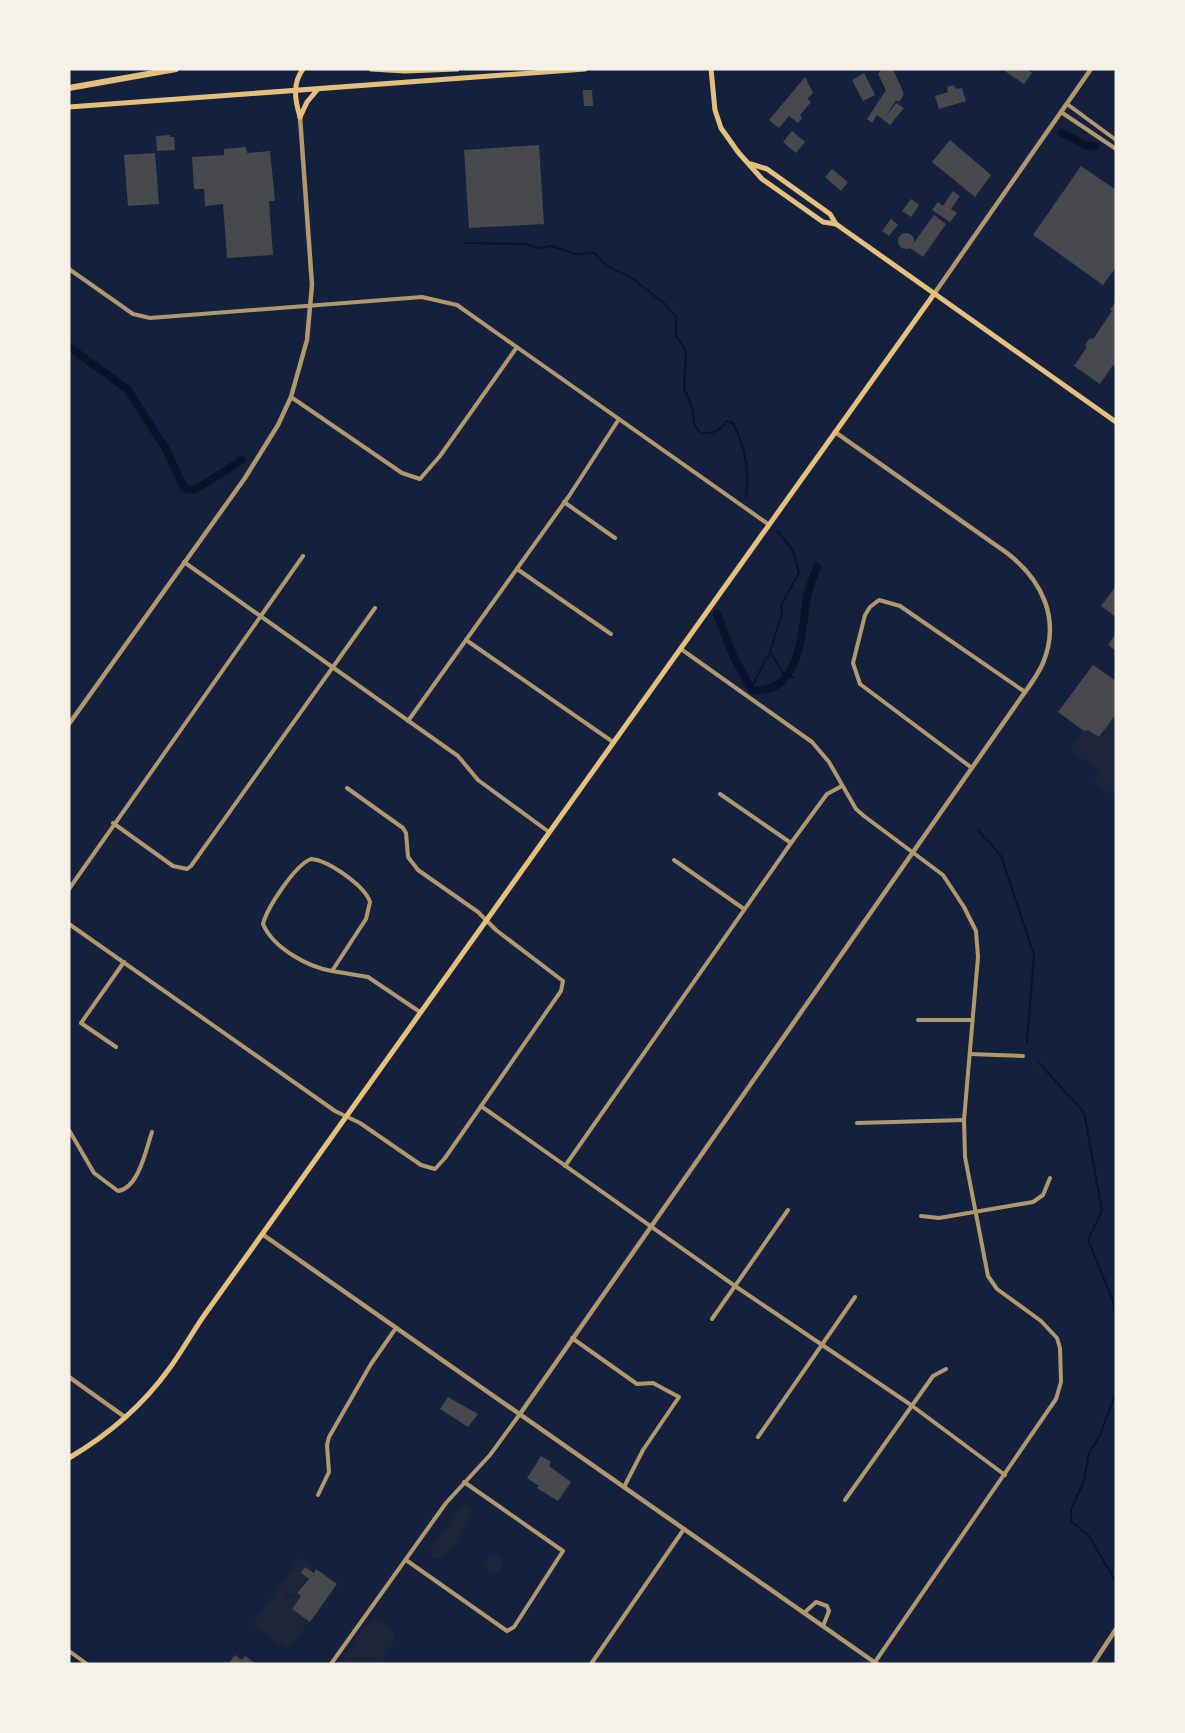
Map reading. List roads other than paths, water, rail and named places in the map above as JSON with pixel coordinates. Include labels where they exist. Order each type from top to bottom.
[{"type":"highway","points":[[69,88],[176,69]]},
{"type":"main road","points":[[300,117],[295,84],[303,69]]},
{"type":"main road","points":[[371,69],[457,69]]},
{"type":"main road","points":[[69,107],[585,69]]},
{"type":"main road","points":[[711,69],[715,110],[722,128],[738,152],[762,179],[815,217],[828,224],[836,224]]},
{"type":"main road","points":[[300,117],[307,102],[318,89]]},
{"type":"main road","points":[[751,164],[774,174],[830,214],[836,224],[1116,422]]},
{"type":"main road","points":[[69,1458],[125,1417],[169,1369],[262,1234],[934,294]]},
{"type":"street","points":[[934,294],[1091,69]]},
{"type":"street","points":[[1067,104],[1116,140]]},
{"type":"street","points":[[1061,111],[1116,149]]},
{"type":"street","points":[[69,724],[245,478],[278,425],[291,397],[307,340],[311,306],[300,117]]},
{"type":"street","points":[[69,269],[133,314],[143,317],[432,298],[457,305],[768,524]]},
{"type":"street","points":[[291,397],[402,473],[420,479],[441,456],[517,347]]},
{"type":"street","points":[[408,721],[564,502],[619,419]]},
{"type":"street","points":[[331,1664],[464,1482],[489,1455],[520,1414],[1044,662],[1049,639],[1048,611],[1042,591],[1034,579],[1007,554],[835,432]]},
{"type":"street","points":[[564,502],[615,538]]},
{"type":"street","points":[[69,889],[113,823],[303,556]]},
{"type":"street","points":[[184,562],[459,756],[478,780],[549,832]]},
{"type":"street","points":[[517,569],[611,634]]},
{"type":"street","points":[[972,768],[860,684],[853,663],[865,615],[879,600],[900,606],[1025,692]]},
{"type":"street","points":[[113,823],[173,866],[187,869],[195,862],[375,608]]},
{"type":"street","points":[[466,640],[613,742]]},
{"type":"street","points":[[262,1234],[876,1663],[1059,1391],[1060,1348],[1052,1330],[992,1284],[985,1266],[965,1157],[964,1120],[978,957],[976,931],[964,907],[943,875],[864,816],[842,786],[824,754],[812,742],[680,648]]},
{"type":"street","points":[[565,1166],[791,843],[827,794],[842,786]]},
{"type":"street","points":[[69,924],[346,1116],[421,1165],[435,1168],[561,991],[563,981],[418,870],[408,857],[407,838],[403,828],[347,788]]},
{"type":"street","points":[[720,794],[791,843]]},
{"type":"street","points":[[332,971],[366,919],[370,902],[361,887],[324,862],[311,859],[299,866],[268,912],[263,924],[270,937],[316,968],[332,971],[368,977],[420,1012]]},
{"type":"street","points":[[674,860],[744,909]]},
{"type":"street","points":[[116,1047],[81,1023],[124,962]]},
{"type":"street","points":[[918,1020],[972,1020]]},
{"type":"street","points":[[970,1054],[1023,1056]]},
{"type":"street","points":[[480,1106],[735,1286],[911,1405],[1005,1474]]},
{"type":"street","points":[[857,1123],[964,1120]]},
{"type":"street","points":[[69,1130],[94,1173],[118,1191],[127,1189],[133,1181],[152,1132]]},
{"type":"street","points":[[921,1216],[939,1218],[1033,1202],[1043,1195],[1050,1178]]},
{"type":"street","points":[[712,1319],[788,1210]]},
{"type":"street","points":[[758,1437],[855,1297]]},
{"type":"street","points":[[318,1495],[329,1472],[327,1445],[329,1437],[371,1364],[396,1328]]},
{"type":"street","points":[[572,1338],[637,1384],[640,1382],[653,1383],[679,1397],[680,1400],[643,1450],[624,1486]]},
{"type":"street","points":[[845,1500],[933,1376],[946,1368]]},
{"type":"street","points":[[69,1377],[125,1417]]},
{"type":"street","points":[[406,1560],[507,1631],[514,1627],[563,1551],[464,1482]]},
{"type":"street","points":[[591,1664],[684,1529]]},
{"type":"street","points":[[804,1613],[816,1602],[827,1606],[829,1611],[823,1626]]},
{"type":"street","points":[[1093,1664],[1116,1629]]},
{"type":"street","points":[[69,1652],[87,1664]]},
{"type":"waterway","points":[[1062,133],[1085,145],[1095,146]]},
{"type":"waterway","points":[[465,243],[525,244],[537,248],[552,246],[575,254],[594,253],[607,266],[630,277],[665,304],[676,317],[676,335],[686,351],[684,388],[692,407],[694,424],[700,433],[704,433],[718,429],[726,421],[733,423],[746,459],[746,497]]},
{"type":"waterway","points":[[69,347],[127,389],[166,449],[184,488],[195,490],[242,460]]},
{"type":"waterway","points":[[777,531],[793,550],[799,573],[781,605],[782,613],[770,652],[786,677],[793,677]]},
{"type":"waterway","points":[[717,614],[734,658],[752,690],[768,689],[781,682],[790,672],[796,658],[808,594],[817,567]]},
{"type":"waterway","points":[[751,688],[769,654]]},
{"type":"waterway","points":[[978,830],[1001,856],[1034,955],[1027,1042]]},
{"type":"waterway","points":[[1039,1063],[1082,1110],[1085,1117],[1102,1211],[1088,1240],[1113,1301],[1116,1325]]},
{"type":"waterway","points":[[1116,1392],[1100,1435],[1089,1453],[1084,1481],[1071,1510],[1071,1521],[1089,1536],[1116,1582]]}]
